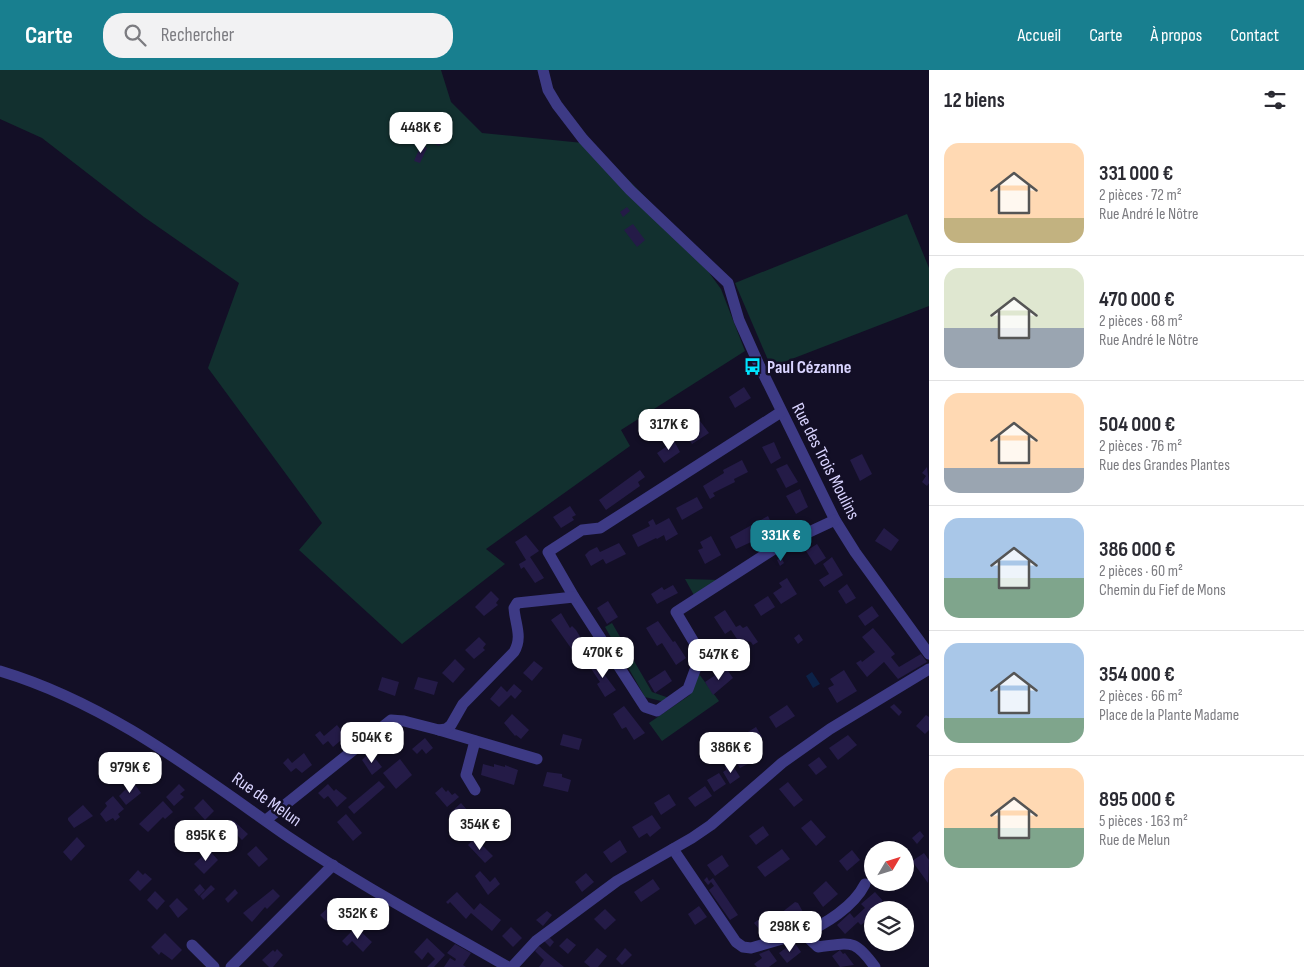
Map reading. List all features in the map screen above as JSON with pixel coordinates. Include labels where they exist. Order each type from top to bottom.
[{"type":"street","name":"Rue des Trois Moulins","points":[[543,70],[548,90],[583,139],[630,190],[728,283],[739,320],[781,412],[835,520],[855,552],[929,654]]},
{"type":"street","points":[[781,412],[600,528],[582,530],[548,552],[574,597],[645,707],[657,711],[688,689],[701,654],[676,612],[778,547],[835,520]]},
{"type":"street","points":[[439,730],[451,725],[463,704],[514,652],[518,645],[519,635],[514,608],[517,603],[574,597]]},
{"type":"street","points":[[510,967],[536,941],[617,881],[711,825],[782,763],[830,728],[929,669]]},
{"type":"street","name":"Rue de Melun","points":[[0,671],[52,690],[131,729],[185,763],[333,865],[510,967]]},
{"type":"street","points":[[266,820],[391,720],[404,721],[439,730],[537,759]]},
{"type":"street","points":[[475,741],[466,776],[475,790]]},
{"type":"street","points":[[673,849],[736,942],[743,947],[751,948],[820,927],[860,894],[864,887]]},
{"type":"street","points":[[230,967],[333,865]]},
{"type":"street","points":[[803,933],[818,947],[850,943],[862,949],[875,967]]},
{"type":"street","points":[[192,945],[214,967]]},
{"type":"green space","points":[[0,70],[441,70],[451,102],[482,133],[593,144],[678,230],[721,289],[745,351],[621,430],[630,446],[486,549],[505,564],[402,644],[299,550],[322,523],[208,368],[239,283],[144,217],[42,138],[0,119]]},
{"type":"green space","points":[[907,214],[929,268],[929,306],[771,367],[735,283]]},
{"type":"green space","points":[[685,579],[720,580],[695,597]]},
{"type":"green space","points":[[612,623],[652,692],[669,698],[665,702],[645,697],[605,627]]},
{"type":"green space","points":[[699,674],[719,701],[662,741],[649,723],[690,695]]},
{"type":"water","points":[[812,672],[820,684],[813,688],[806,676]]},
{"type":"building","points":[[439,134],[444,136],[439,146],[435,144]]},
{"type":"building","points":[[421,145],[427,148],[420,163],[414,161]]},
{"type":"building","points":[[627,207],[630,211],[623,217],[620,212]]},
{"type":"building","points":[[633,224],[645,240],[637,247],[624,230]]},
{"type":"building","points":[[744,387],[751,398],[735,408],[729,397]]},
{"type":"building","points":[[700,421],[709,433],[692,444],[684,432]]},
{"type":"building","points":[[672,437],[680,452],[664,463],[657,453],[670,444],[667,440]]},
{"type":"building","points":[[774,442],[781,458],[771,464],[762,447]]},
{"type":"building","points":[[862,454],[872,474],[860,481],[850,460]]},
{"type":"building","points":[[742,460],[748,472],[734,479],[735,482],[713,493],[715,496],[710,499],[703,486],[724,473],[723,470]]},
{"type":"building","points":[[787,464],[798,482],[786,488],[776,469]]},
{"type":"building","points":[[927,467],[929,483],[927,486],[922,482],[926,476],[922,473]]},
{"type":"building","points":[[640,470],[645,477],[638,482],[640,486],[606,510],[599,500]]},
{"type":"building","points":[[800,489],[808,507],[796,514],[786,496]]},
{"type":"building","points":[[697,497],[703,508],[682,520],[676,508]]},
{"type":"building","points":[[570,506],[576,515],[572,517],[574,520],[561,528],[553,517]]},
{"type":"building","points":[[768,516],[774,528],[761,535],[762,537],[736,549],[730,537]]},
{"type":"building","points":[[669,518],[678,534],[666,541],[664,535],[638,547],[632,535],[650,526],[648,522],[653,519],[656,525]]},
{"type":"building","points":[[884,528],[899,540],[891,551],[875,541]]},
{"type":"building","points":[[526,535],[539,551],[530,557],[544,578],[535,583],[524,567],[521,569],[519,564],[526,560],[515,542]]},
{"type":"building","points":[[711,536],[721,555],[705,564],[698,550],[703,548],[700,542]]},
{"type":"building","points":[[619,543],[626,554],[606,564],[603,559],[591,566],[585,555],[589,551],[597,547],[600,552]]},
{"type":"building","points":[[817,544],[826,558],[815,565],[806,551]]},
{"type":"building","points":[[781,557],[784,563],[780,566],[777,560]]},
{"type":"building","points":[[832,557],[843,575],[824,587],[819,580],[829,574],[823,564]]},
{"type":"building","points":[[787,578],[797,594],[781,604],[773,593],[782,587],[779,583]]},
{"type":"building","points":[[847,584],[856,598],[846,604],[838,591]]},
{"type":"building","points":[[673,585],[678,593],[657,604],[651,594],[662,587],[664,590]]},
{"type":"building","points":[[491,591],[499,599],[496,603],[498,605],[484,616],[475,607]]},
{"type":"building","points":[[768,596],[775,607],[761,616],[754,605]]},
{"type":"building","points":[[608,601],[618,617],[607,624],[597,608]]},
{"type":"building","points":[[872,606],[879,616],[865,626],[858,616]]},
{"type":"building","points":[[725,610],[736,627],[740,625],[743,628],[747,626],[758,642],[753,645],[751,642],[743,640],[739,642],[731,630],[725,634],[714,617]]},
{"type":"building","points":[[561,613],[570,628],[572,626],[576,630],[589,651],[578,658],[551,620]]},
{"type":"building","points":[[658,621],[686,658],[676,665],[662,643],[657,646],[646,628]]},
{"type":"building","points":[[873,628],[895,654],[891,657],[899,667],[921,654],[927,662],[898,679],[884,662],[867,677],[856,663],[861,660],[862,662],[875,652],[862,637]]},
{"type":"building","points":[[799,634],[803,640],[798,644],[794,638]]},
{"type":"building","points":[[479,637],[486,644],[483,648],[485,650],[474,659],[465,650]]},
{"type":"building","points":[[455,659],[465,669],[453,683],[442,673]]},
{"type":"building","points":[[601,660],[608,671],[604,674],[616,690],[605,697],[597,684],[600,682],[590,667]]},
{"type":"building","points":[[534,661],[543,668],[532,681],[523,673]]},
{"type":"building","points":[[726,668],[733,678],[713,695],[705,682]]},
{"type":"building","points":[[665,670],[672,681],[655,693],[648,681]]},
{"type":"building","points":[[844,670],[857,691],[837,703],[828,688],[834,685],[830,679]]},
{"type":"building","points":[[382,677],[399,682],[395,696],[378,690]]},
{"type":"building","points":[[418,677],[438,682],[434,695],[414,689]]},
{"type":"building","points":[[514,684],[522,691],[515,699],[511,695],[499,707],[490,699],[501,686],[507,692]]},
{"type":"building","points":[[894,704],[902,712],[899,716],[890,707]]},
{"type":"building","points":[[787,705],[795,716],[776,728],[769,717]]},
{"type":"building","points":[[624,706],[645,733],[634,740],[626,727],[622,729],[613,714]]},
{"type":"building","points":[[512,714],[529,730],[521,739],[515,736],[504,723]]},
{"type":"building","points":[[926,715],[929,717],[929,730],[925,734],[916,726]]},
{"type":"building","points":[[337,725],[346,736],[333,747],[328,741],[323,745],[315,735],[320,731],[324,736]]},
{"type":"building","points":[[756,727],[762,737],[750,745],[743,735]]},
{"type":"building","points":[[563,734],[582,739],[579,750],[560,745]]},
{"type":"building","points":[[848,735],[857,745],[838,760],[829,748]]},
{"type":"building","points":[[425,738],[433,748],[426,754],[422,749],[417,754],[412,749]]},
{"type":"building","points":[[747,749],[754,761],[740,768],[733,758]]},
{"type":"building","points":[[370,752],[382,767],[372,775],[362,760]]},
{"type":"building","points":[[304,753],[312,765],[302,773],[296,768],[291,772],[283,763],[288,758],[292,763]]},
{"type":"building","points":[[819,757],[827,767],[816,775],[808,765]]},
{"type":"building","points":[[400,759],[412,775],[396,789],[383,773]]},
{"type":"building","points":[[151,761],[160,771],[148,782],[147,780],[143,783],[135,775]]},
{"type":"building","points":[[731,763],[740,777],[730,784],[723,772],[726,770],[725,767]]},
{"type":"building","points":[[483,764],[494,767],[494,764],[505,767],[505,765],[518,770],[514,785],[481,775]]},
{"type":"building","points":[[547,772],[562,774],[562,777],[571,780],[568,792],[543,786]]},
{"type":"building","points":[[719,773],[726,784],[714,792],[707,780]]},
{"type":"building","points":[[379,781],[385,787],[354,814],[348,807]]},
{"type":"building","points":[[133,782],[141,793],[126,805],[119,796]]},
{"type":"building","points":[[788,782],[803,800],[794,807],[779,789]]},
{"type":"building","points":[[179,784],[185,790],[180,794],[184,797],[174,806],[166,797]]},
{"type":"building","points":[[328,784],[334,791],[336,789],[347,798],[337,807],[328,796],[324,799],[318,793]]},
{"type":"building","points":[[705,786],[712,796],[695,807],[688,798]]},
{"type":"building","points":[[442,787],[446,792],[448,790],[452,795],[455,793],[459,797],[447,807],[435,793]]},
{"type":"building","points":[[669,794],[676,805],[661,815],[654,803]]},
{"type":"building","points":[[113,796],[124,809],[118,814],[120,817],[115,821],[113,818],[106,822],[100,814],[107,806],[105,803]]},
{"type":"building","points":[[203,799],[214,811],[205,820],[194,808]]},
{"type":"building","points":[[163,801],[173,812],[165,819],[163,817],[148,832],[139,824]]},
{"type":"building","points":[[461,803],[477,821],[468,829],[449,814]]},
{"type":"building","points":[[83,805],[93,816],[74,828],[68,818]]},
{"type":"building","points":[[346,814],[362,833],[353,841],[337,822]]},
{"type":"building","points":[[652,815],[661,828],[650,837],[647,833],[639,838],[632,827]]},
{"type":"building","points":[[233,820],[248,834],[242,840],[233,831],[228,837],[222,831]]},
{"type":"building","points":[[811,820],[826,837],[816,846],[801,828]]},
{"type":"building","points":[[763,826],[769,835],[756,845],[749,836]]},
{"type":"building","points":[[920,831],[924,836],[917,844],[912,838]]},
{"type":"building","points":[[77,837],[85,846],[71,861],[63,852]]},
{"type":"building","points":[[475,838],[493,856],[485,863],[468,845]]},
{"type":"building","points":[[620,840],[627,852],[611,863],[603,852]]},
{"type":"building","points":[[256,846],[268,859],[259,867],[247,854]]},
{"type":"building","points":[[782,849],[790,859],[765,877],[757,867]]},
{"type":"building","points":[[209,850],[218,860],[204,874],[194,864]]},
{"type":"building","points":[[852,850],[860,860],[847,871],[839,861]]},
{"type":"building","points":[[924,853],[929,860],[928,883],[914,864],[914,860]]},
{"type":"building","points":[[722,855],[729,866],[715,876],[707,865]]},
{"type":"building","points":[[138,870],[143,875],[145,873],[152,879],[140,891],[129,880]]},
{"type":"building","points":[[480,871],[490,882],[495,877],[500,884],[488,895],[475,876]]},
{"type":"building","points":[[586,873],[594,882],[582,892],[575,882]]},
{"type":"building","points":[[707,877],[709,881],[713,878],[738,915],[730,920],[709,890],[714,886],[711,882],[708,885],[704,880]]},
{"type":"building","points":[[653,879],[660,889],[641,902],[634,892]]},
{"type":"building","points":[[826,881],[838,894],[823,907],[813,893]]},
{"type":"building","points":[[200,884],[205,890],[199,896],[194,890]]},
{"type":"building","points":[[211,885],[215,889],[203,900],[200,896]]},
{"type":"building","points":[[235,889],[238,893],[228,903],[225,899]]},
{"type":"building","points":[[273,889],[280,896],[267,909],[265,907],[252,922],[243,913]]},
{"type":"building","points":[[155,891],[165,901],[157,910],[147,900]]},
{"type":"building","points":[[457,892],[474,910],[480,903],[501,920],[492,931],[471,913],[466,919],[450,902],[448,904],[446,902]]},
{"type":"building","points":[[875,892],[883,901],[864,901]]},
{"type":"building","points":[[177,898],[188,909],[178,918],[169,906]]},
{"type":"building","points":[[795,902],[798,903],[803,912],[789,923],[781,913]]},
{"type":"building","points":[[331,905],[339,914],[342,911],[347,916],[334,929],[320,915]]},
{"type":"building","points":[[699,906],[707,917],[695,925],[688,914]]},
{"type":"building","points":[[605,909],[616,920],[605,930],[594,919]]},
{"type":"building","points":[[864,909],[864,923],[861,925],[858,922],[845,934],[837,925],[850,913],[854,918]]},
{"type":"building","points":[[547,911],[552,915],[543,926],[536,920]]},
{"type":"building","points":[[764,915],[776,929],[766,937],[754,923]]},
{"type":"building","points":[[356,927],[372,942],[363,952],[352,941],[347,946],[342,941]]},
{"type":"building","points":[[511,927],[522,938],[513,947],[502,936]]},
{"type":"building","points":[[165,933],[182,950],[172,960],[161,952],[159,955],[151,947]]},
{"type":"building","points":[[548,936],[554,942],[550,947],[544,941]]},
{"type":"building","points":[[427,938],[445,955],[434,967],[427,967],[435,959],[428,952],[422,960],[414,952]]},
{"type":"building","points":[[567,938],[576,945],[568,954],[559,946]]},
{"type":"building","points":[[794,942],[801,952],[787,963],[779,953]]},
{"type":"building","points":[[455,944],[471,953],[463,965],[466,967],[444,967],[450,958],[455,961],[456,959],[447,953]]},
{"type":"building","points":[[539,946],[564,967],[539,967],[544,960],[535,951]]},
{"type":"building","points":[[597,948],[607,956],[598,967],[590,967],[584,962]]},
{"type":"building","points":[[625,948],[632,955],[622,965],[616,959]]},
{"type":"building","points":[[277,949],[283,955],[273,967],[269,967],[262,960],[273,950],[275,952]]},
{"type":"building","points":[[769,950],[777,961],[769,967],[757,967],[754,964],[762,958],[759,954]]},
{"type":"building","points":[[840,950],[843,954],[845,953],[854,965],[840,967],[832,956]]},
{"type":"place","name":"Paul Cézanne","points":[[753,367]]}]
